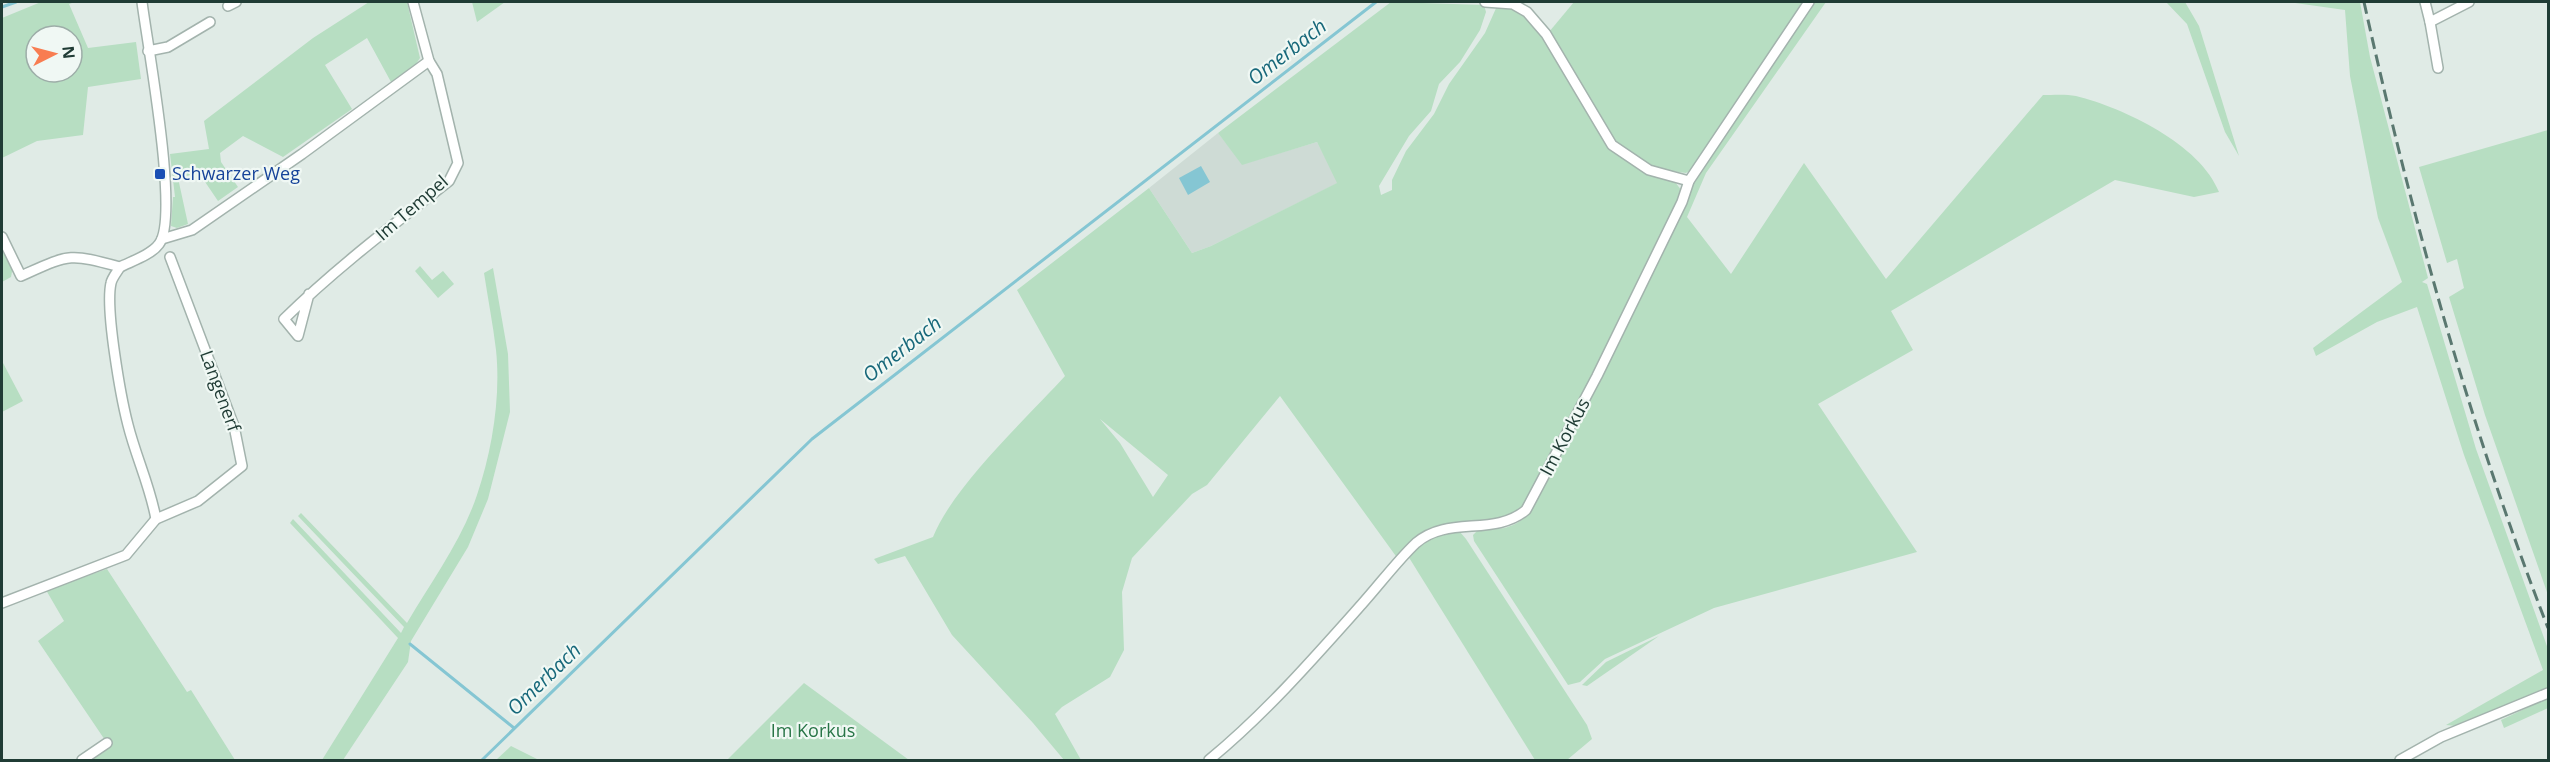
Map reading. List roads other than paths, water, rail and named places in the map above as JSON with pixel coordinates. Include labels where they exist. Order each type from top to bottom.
[{"type":"street","points":[[2,603],[126,555],[156,519],[147,478],[128,427],[118,374],[110,296],[111,281],[120,267],[154,249],[162,239],[167,212],[166,172],[142,2]]},
{"type":"street","name":"Im Tempel","points":[[309,294],[449,181],[458,163],[437,74],[429,62],[413,2]]},
{"type":"street","points":[[1485,2],[1513,4],[1527,12],[1551,41],[1612,146],[1649,170],[1689,182]]},
{"type":"street","name":"Im Korkus","points":[[1209,760],[1252,723],[1416,543],[1443,528],[1504,523],[1516,519],[1526,510],[1597,376],[1682,202],[1689,182],[1809,2]]},
{"type":"street","points":[[2426,2],[2438,68]]},
{"type":"street","points":[[2430,22],[2469,2]]},
{"type":"street","points":[[148,51],[168,47],[210,22]]},
{"type":"street","points":[[162,239],[192,230],[429,62]]},
{"type":"street","points":[[2,237],[21,276],[63,257],[79,256],[120,267]]},
{"type":"street","name":"Langenerf","points":[[156,519],[198,501],[242,466],[234,426],[170,257]]},
{"type":"street","points":[[2400,760],[2441,737],[2548,693]]},
{"type":"street","points":[[82,760],[107,743]]},
{"type":"water","points":[[1201,166],[1210,182],[1188,195],[1179,178]]},
{"type":"waterway","points":[[2,7],[16,2]]},
{"type":"waterway","name":"Omerbach","points":[[482,760],[812,439],[1376,2]]},
{"type":"waterway","points":[[410,644],[514,728]]},
{"type":"railway","points":[[2364,2],[2401,161],[2467,397],[2519,552],[2548,628]]},
{"type":"place","name":"Schwarzer Weg","points":[[160,174]]}]
